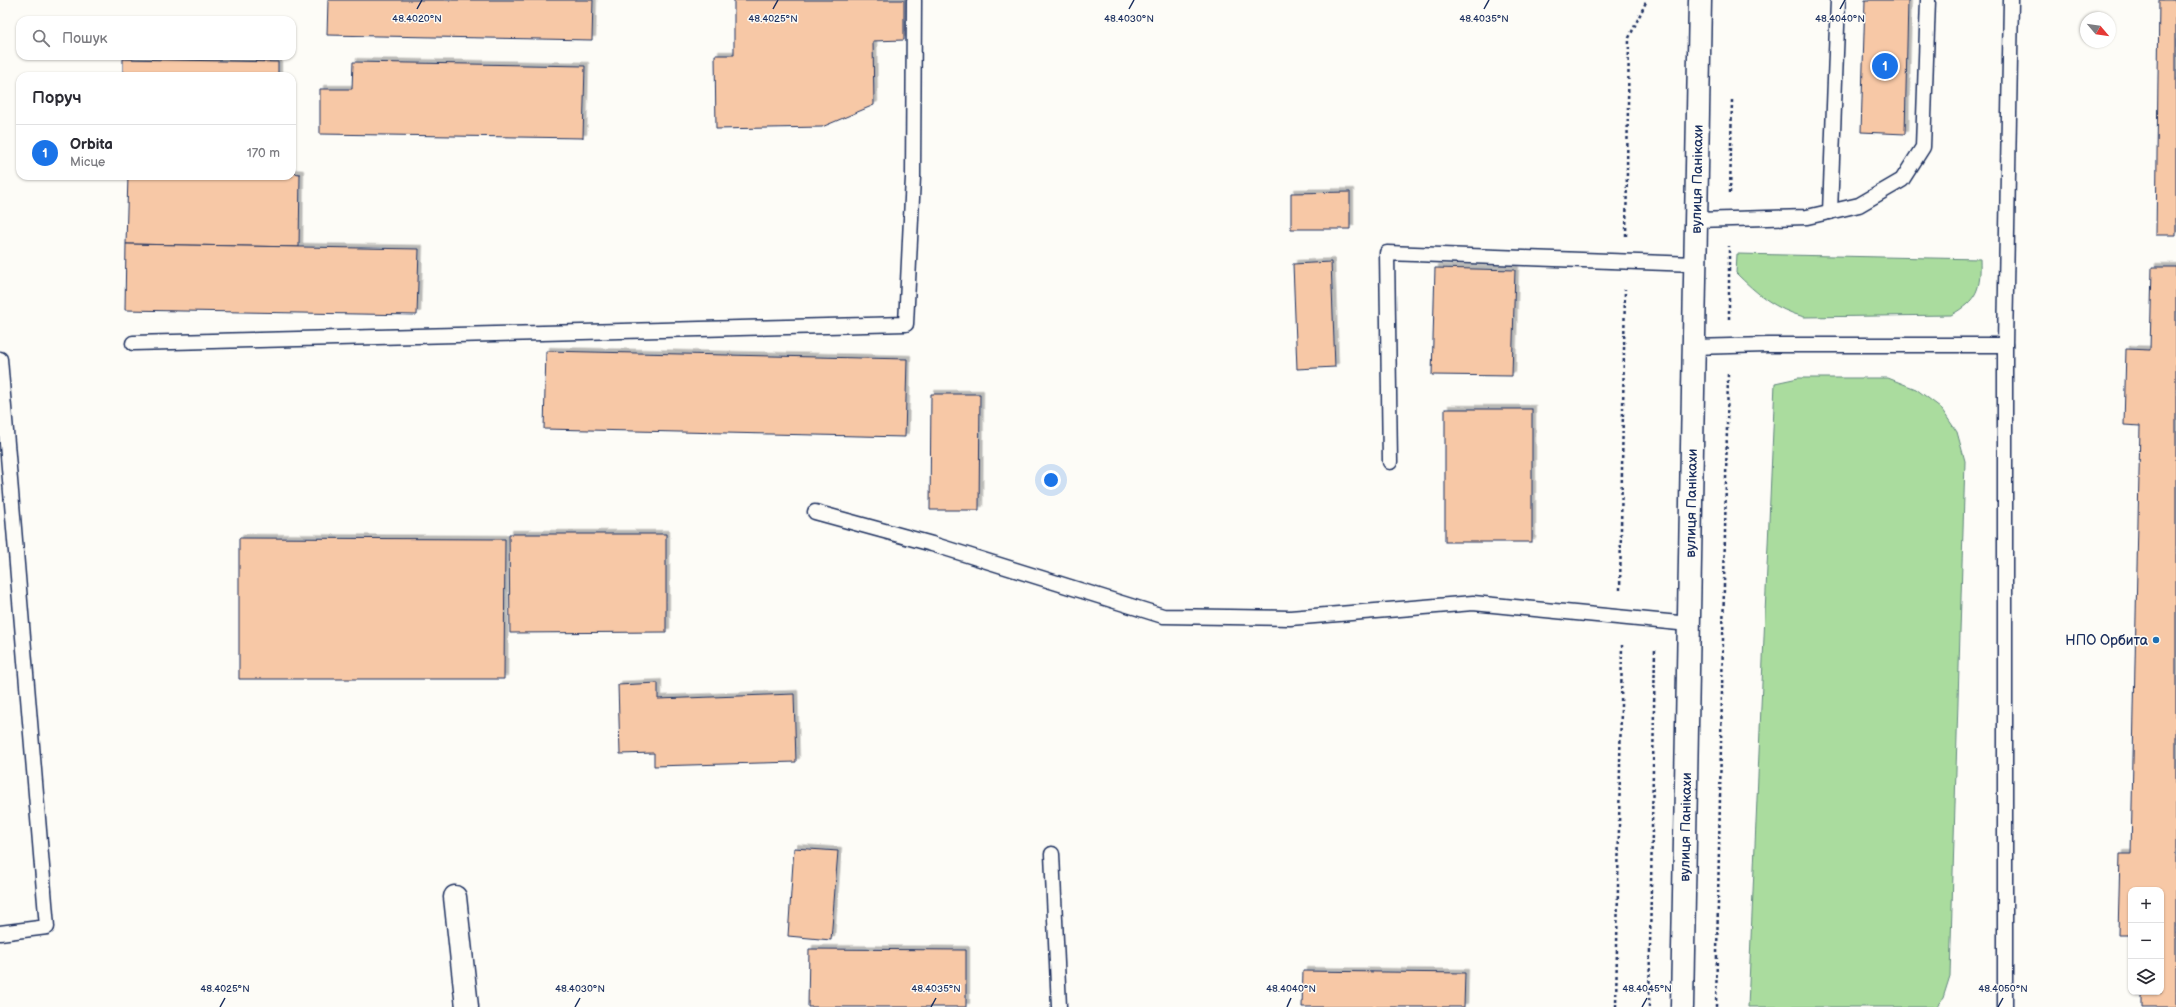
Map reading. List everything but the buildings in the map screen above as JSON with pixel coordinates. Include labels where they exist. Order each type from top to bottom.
[{"type":"street","name":"вулиця Панікахи","points":[[1682,1007],[1700,0]]},
{"type":"street","points":[[455,898],[468,1007]]},
{"type":"lane","points":[[134,342],[906,324],[913,177],[914,0]]},
{"type":"lane","points":[[1830,212],[1838,0]]},
{"type":"lane","points":[[1696,220],[1807,217],[1859,205],[1902,180],[1923,147],[1928,0]]},
{"type":"lane","points":[[2005,1007],[2005,345],[2012,0]]},
{"type":"lane","points":[[1390,462],[1387,252],[1695,264]]},
{"type":"lane","points":[[1693,347],[2005,345]]},
{"type":"lane","points":[[0,359],[47,927],[0,933]]},
{"type":"lane","points":[[815,512],[932,544],[1163,616],[1290,618],[1473,603],[1620,616],[1689,624]]},
{"type":"lane","points":[[1052,854],[1059,1007]]},
{"type":"path","points":[[1616,1007],[1623,655],[1620,616],[1629,38],[1646,0]]},
{"type":"path","points":[[1716,1007],[1729,346],[1732,94]]},
{"type":"green space","points":[[1737,254],[1980,259],[1980,278],[1976,292],[1972,298],[1967,304],[1951,315],[1804,317],[1775,305],[1744,281],[1736,273]]},
{"type":"green space","points":[[1798,378],[1888,378],[1916,389],[1940,407],[1957,432],[1965,461],[1950,976],[1943,998],[1936,1007],[1748,1007],[1775,383]]},
{"type":"place","name":"Orbita","points":[[1885,66]]},
{"type":"place","name":"НПО Орбита","points":[[2156,640]]}]
